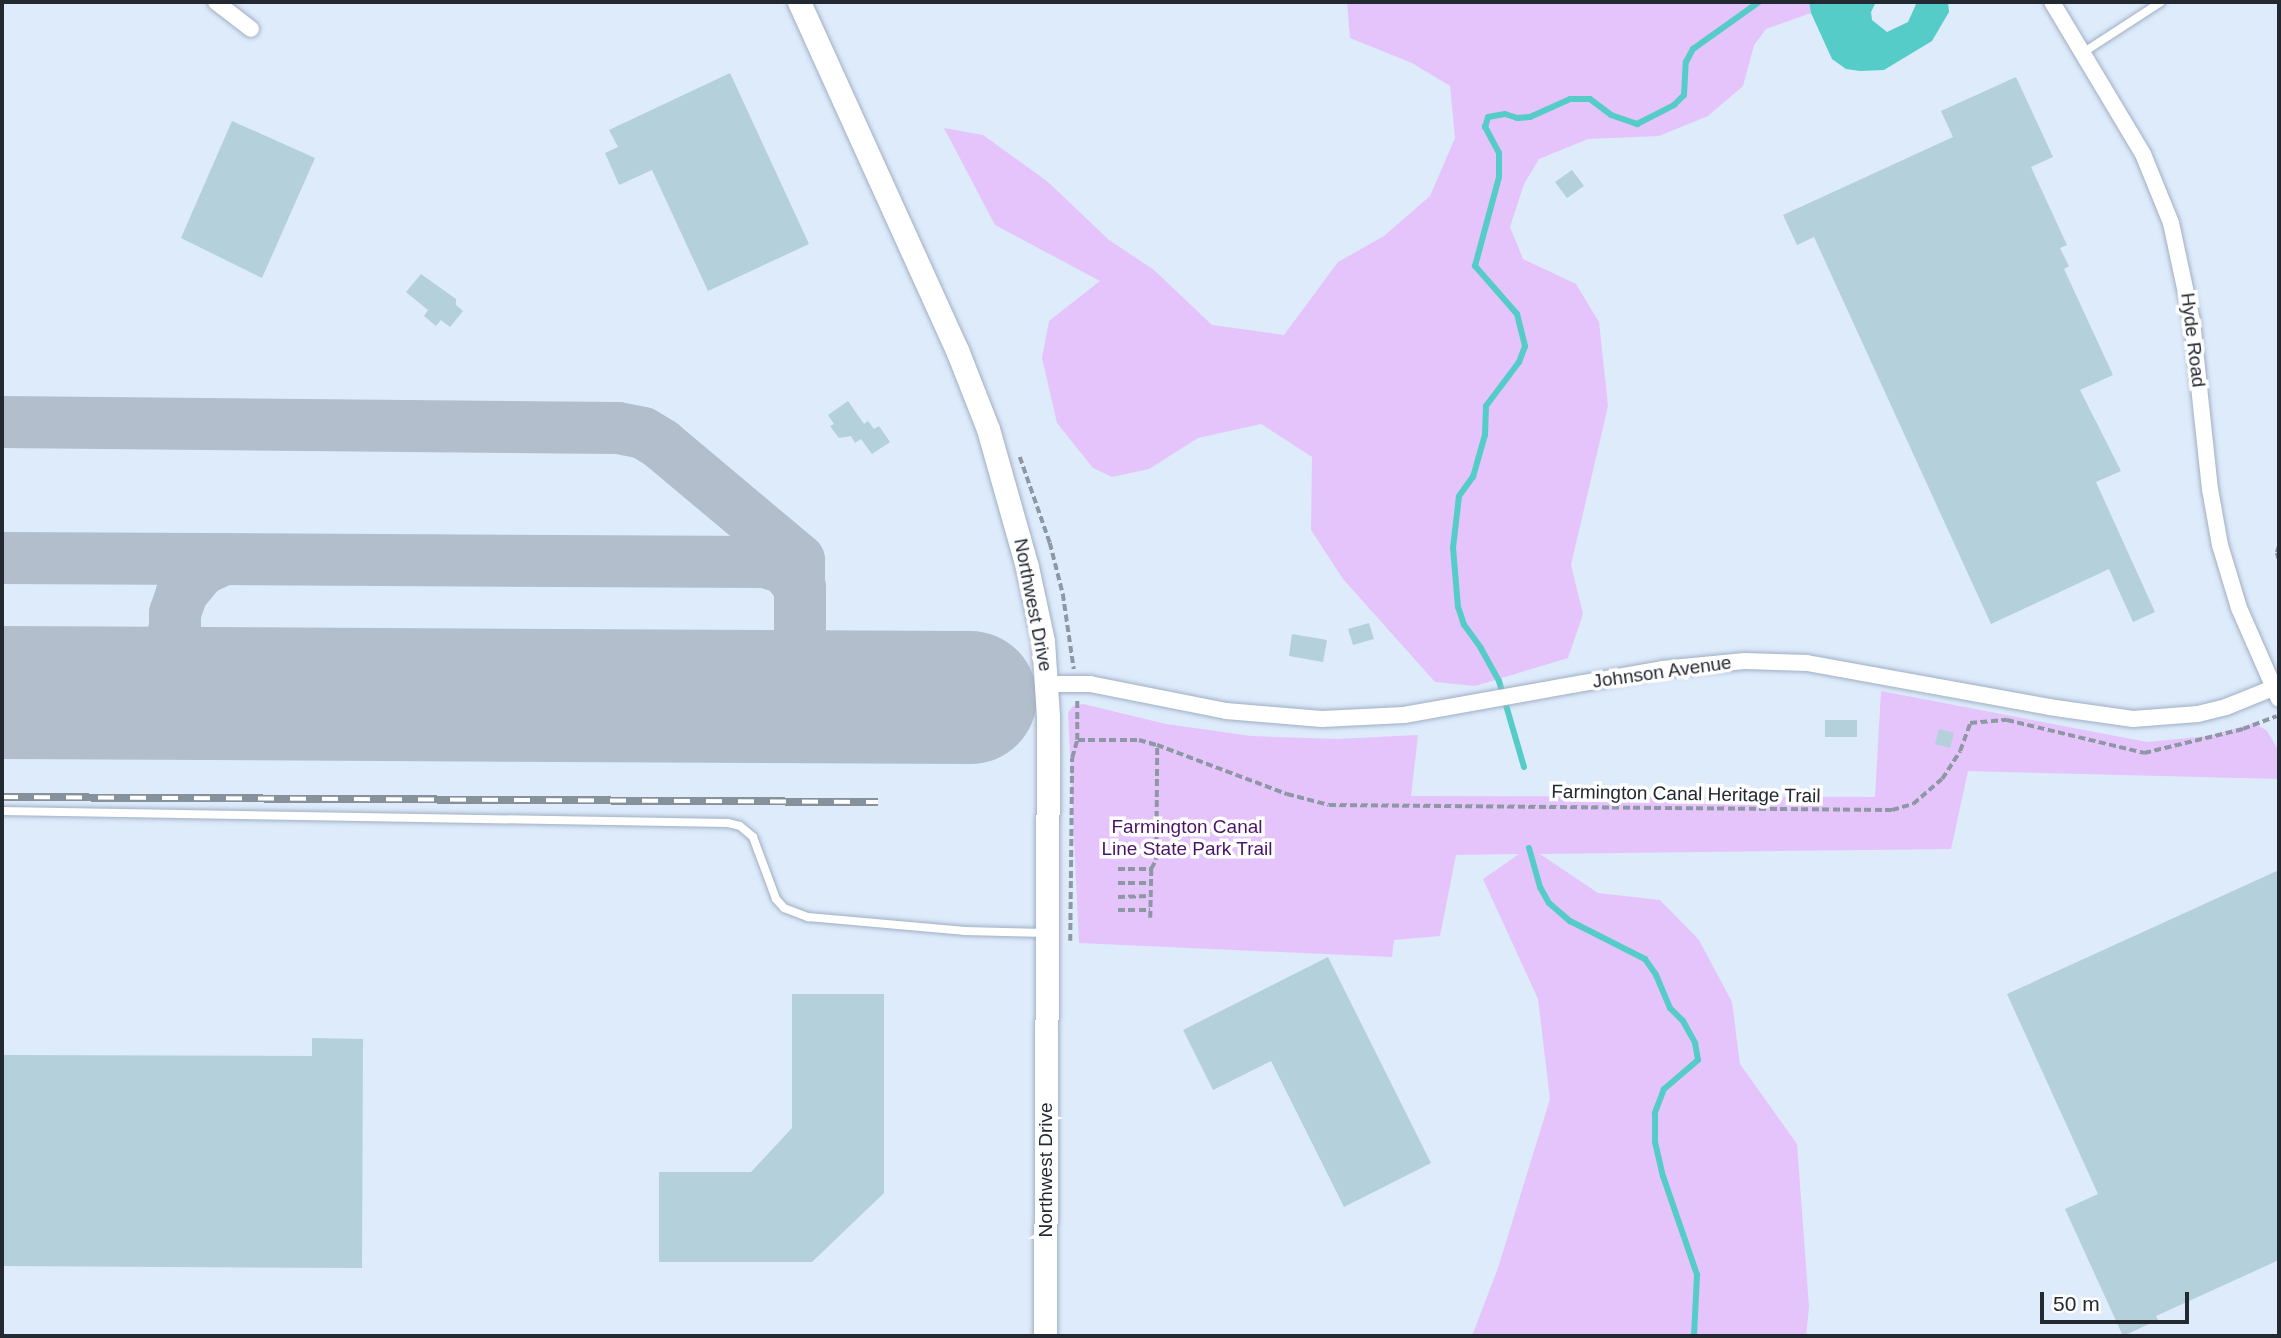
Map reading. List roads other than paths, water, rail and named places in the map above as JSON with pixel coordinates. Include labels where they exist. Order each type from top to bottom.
[{"type":"main road","name":"Northwest Drive","points":[[799,2],[925,279],[988,429],[1027,567],[1048,684],[1045,1336]]},
{"type":"street","points":[[216,2],[250,29]]},
{"type":"street","name":"Hyde Road","points":[[2052,2],[2143,154],[2171,223],[2192,321],[2210,489],[2221,545],[2239,608],[2276,694]]},
{"type":"street","name":"Johnson Avenue","points":[[1048,684],[1090,684],[1226,711],[1322,719],[1404,715],[1672,668],[1745,661],[1807,663],[2049,708],[2133,719],[2198,714],[2276,694]]},
{"type":"lane","points":[[2084,52],[2161,2]]},
{"type":"lane","points":[[2,811],[728,823],[740,826],[753,837],[776,899],[784,908],[808,917],[965,931],[1048,933]]},
{"type":"waterway","points":[[1524,767],[1499,681],[1481,648],[1464,625],[1458,607],[1453,548],[1459,496],[1473,477],[1485,435],[1486,406],[1519,362],[1525,346],[1517,314],[1475,266],[1499,177],[1499,153],[1485,127],[1488,117],[1505,114],[1517,118],[1530,117],[1570,99],[1590,99],[1611,115],[1637,124],[1674,105],[1684,95],[1686,62],[1693,49],[1759,2]]},
{"type":"waterway","points":[[1529,848],[1540,887],[1549,903],[1570,921],[1645,959],[1656,975],[1670,1008],[1683,1021],[1695,1043],[1698,1060],[1664,1089],[1655,1113],[1655,1142],[1663,1176],[1697,1275],[1694,1336]]},
{"type":"railway","points":[[2,797],[878,802]]},
{"type":"park label","name":"Farmington Canal Line State Park Trail","points":[[1187,838]]}]
